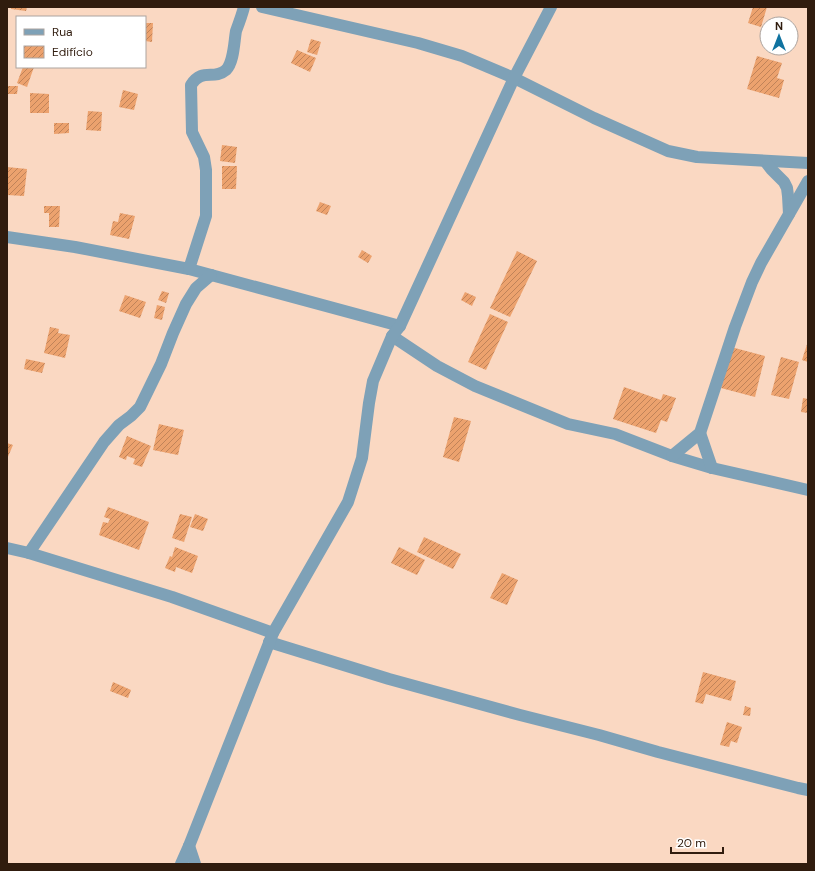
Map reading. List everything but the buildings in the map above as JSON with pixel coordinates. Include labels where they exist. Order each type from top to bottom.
[{"type":"street","points":[[189,269],[206,216],[206,170],[204,157],[192,132],[191,85],[200,75],[217,74],[226,70],[231,62],[236,31],[244,7]]},
{"type":"street","points":[[262,7],[418,42],[462,56],[514,78],[594,118],[668,151],[697,157],[808,163]]},
{"type":"street","points":[[181,864],[271,638],[348,502],[362,458],[373,381],[392,336],[400,326],[514,78],[551,7]]},
{"type":"street","points":[[765,161],[784,182],[787,188],[789,214]]},
{"type":"street","points":[[672,456],[700,433],[735,327],[752,282],[761,263],[808,181]]},
{"type":"street","points":[[7,237],[75,247],[189,269],[400,326]]},
{"type":"street","points":[[29,553],[104,442],[119,425],[140,407],[161,364],[186,304],[196,288],[211,275]]},
{"type":"street","points":[[392,336],[437,366],[475,386],[568,424],[615,434],[672,456],[712,468],[808,490]]},
{"type":"street","points":[[700,433],[712,468]]},
{"type":"street","points":[[7,548],[29,553],[172,597],[271,638],[389,679],[600,735],[658,752],[808,790]]},
{"type":"street","points":[[189,846],[195,864]]}]
